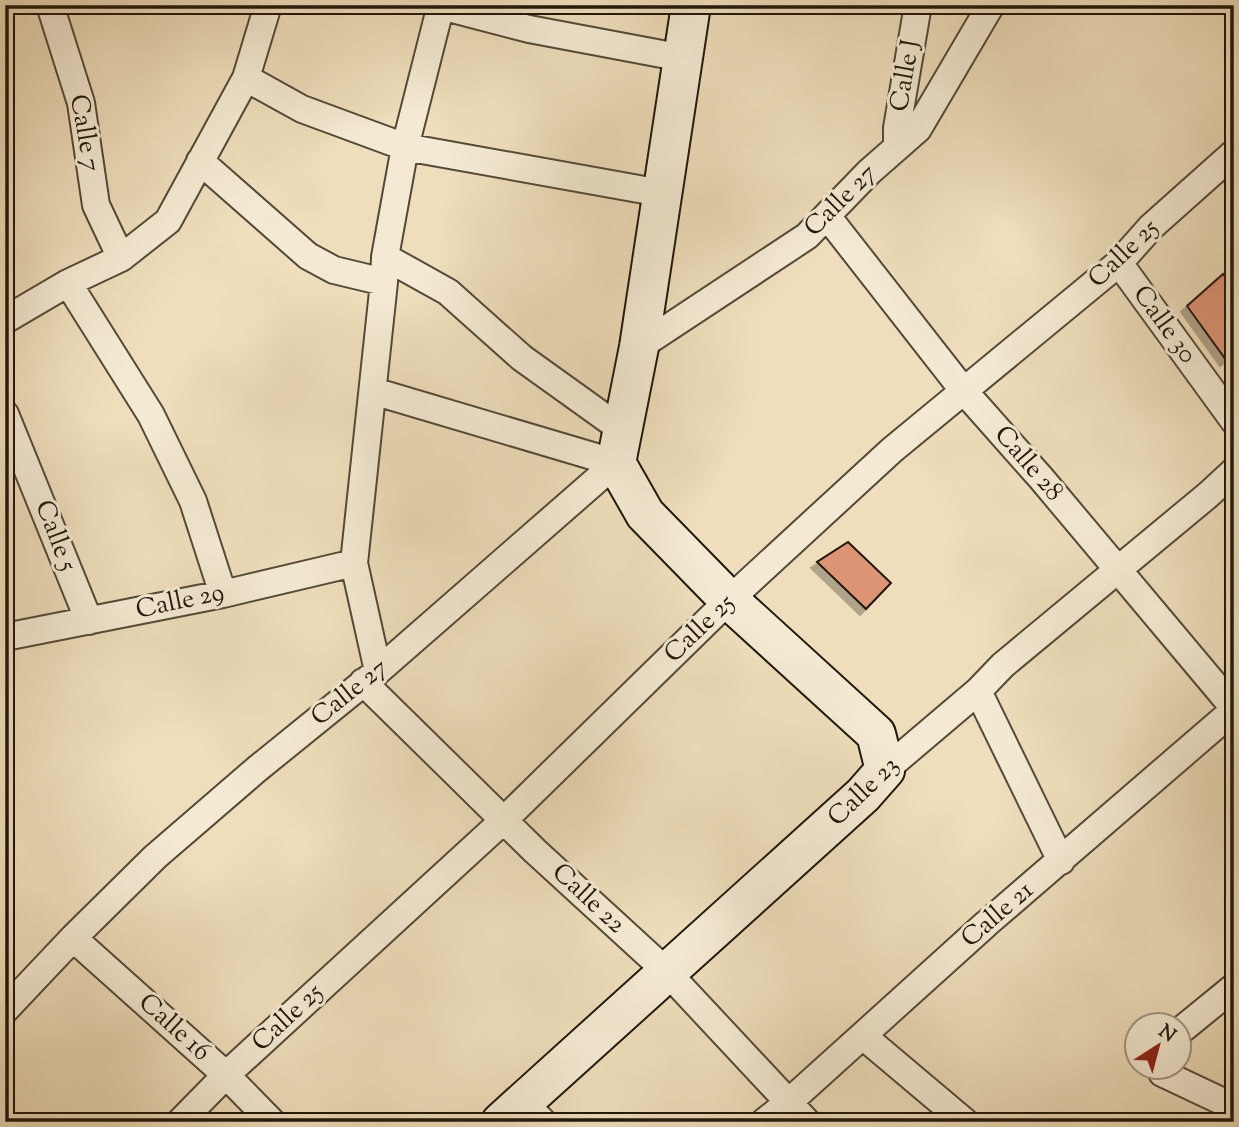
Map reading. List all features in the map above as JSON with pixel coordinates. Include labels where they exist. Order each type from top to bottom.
[{"type":"street","name":"Calle 7","points":[[50,5],[81,103],[96,205],[121,258]]},
{"type":"street","points":[[5,320],[68,283],[121,258],[168,220],[246,78],[268,5]]},
{"type":"street","points":[[619,446],[639,347],[691,5]]},
{"type":"street","name":"Calle J","points":[[897,146],[897,128],[918,5]]},
{"type":"street","name":"Calle 27","points":[[639,347],[807,236],[897,146],[918,129],[991,5]]},
{"type":"street","points":[[371,677],[354,563],[385,270],[405,147],[440,6],[529,29],[683,58]]},
{"type":"street","points":[[246,78],[302,109],[405,147],[661,193]]},
{"type":"street","name":"Calle 25","points":[[180,1122],[226,1075],[505,819],[729,600],[892,450],[1119,263],[1151,227],[1234,153]]},
{"type":"street","points":[[200,160],[308,256],[334,270],[385,270],[449,292],[619,446],[645,514],[729,600],[876,734],[885,770]]},
{"type":"street","name":"Calle 28","points":[[827,216],[963,390],[1234,709]]},
{"type":"street","name":"Calle 30","points":[[1119,263],[1234,421]]},
{"type":"street","points":[[68,283],[151,415],[193,501],[223,594]]},
{"type":"street","points":[[373,391],[619,446]]},
{"type":"street","name":"Calle 5","points":[[5,414],[89,621]]},
{"type":"street","name":"Calle 27","points":[[5,1010],[73,938],[166,848],[257,769],[371,677],[619,446]]},
{"type":"street","name":"Calle 23","points":[[522,1115],[666,971],[863,795],[885,770],[978,691],[1003,665],[1234,471]]},
{"type":"street","name":"Calle 29","points":[[5,637],[223,594],[354,563]]},
{"type":"street","name":"Calle 22","points":[[371,677],[535,851],[666,971],[807,1122]]},
{"type":"street","points":[[978,691],[1061,861]]},
{"type":"street","name":"Calle 21","points":[[764,1122],[986,924],[1234,709]]},
{"type":"street","name":"Calle 16","points":[[73,938],[226,1075],[272,1122]]},
{"type":"street","points":[[1194,1020],[1234,987]]},
{"type":"street","points":[[863,1036],[965,1122]]},
{"type":"street","points":[[1181,1082],[1234,1107]]},
{"type":"building","points":[[1223,274],[1234,287],[1234,354],[1226,360],[1187,306]]},
{"type":"building","points":[[848,542],[891,583],[866,609],[817,562]]}]
